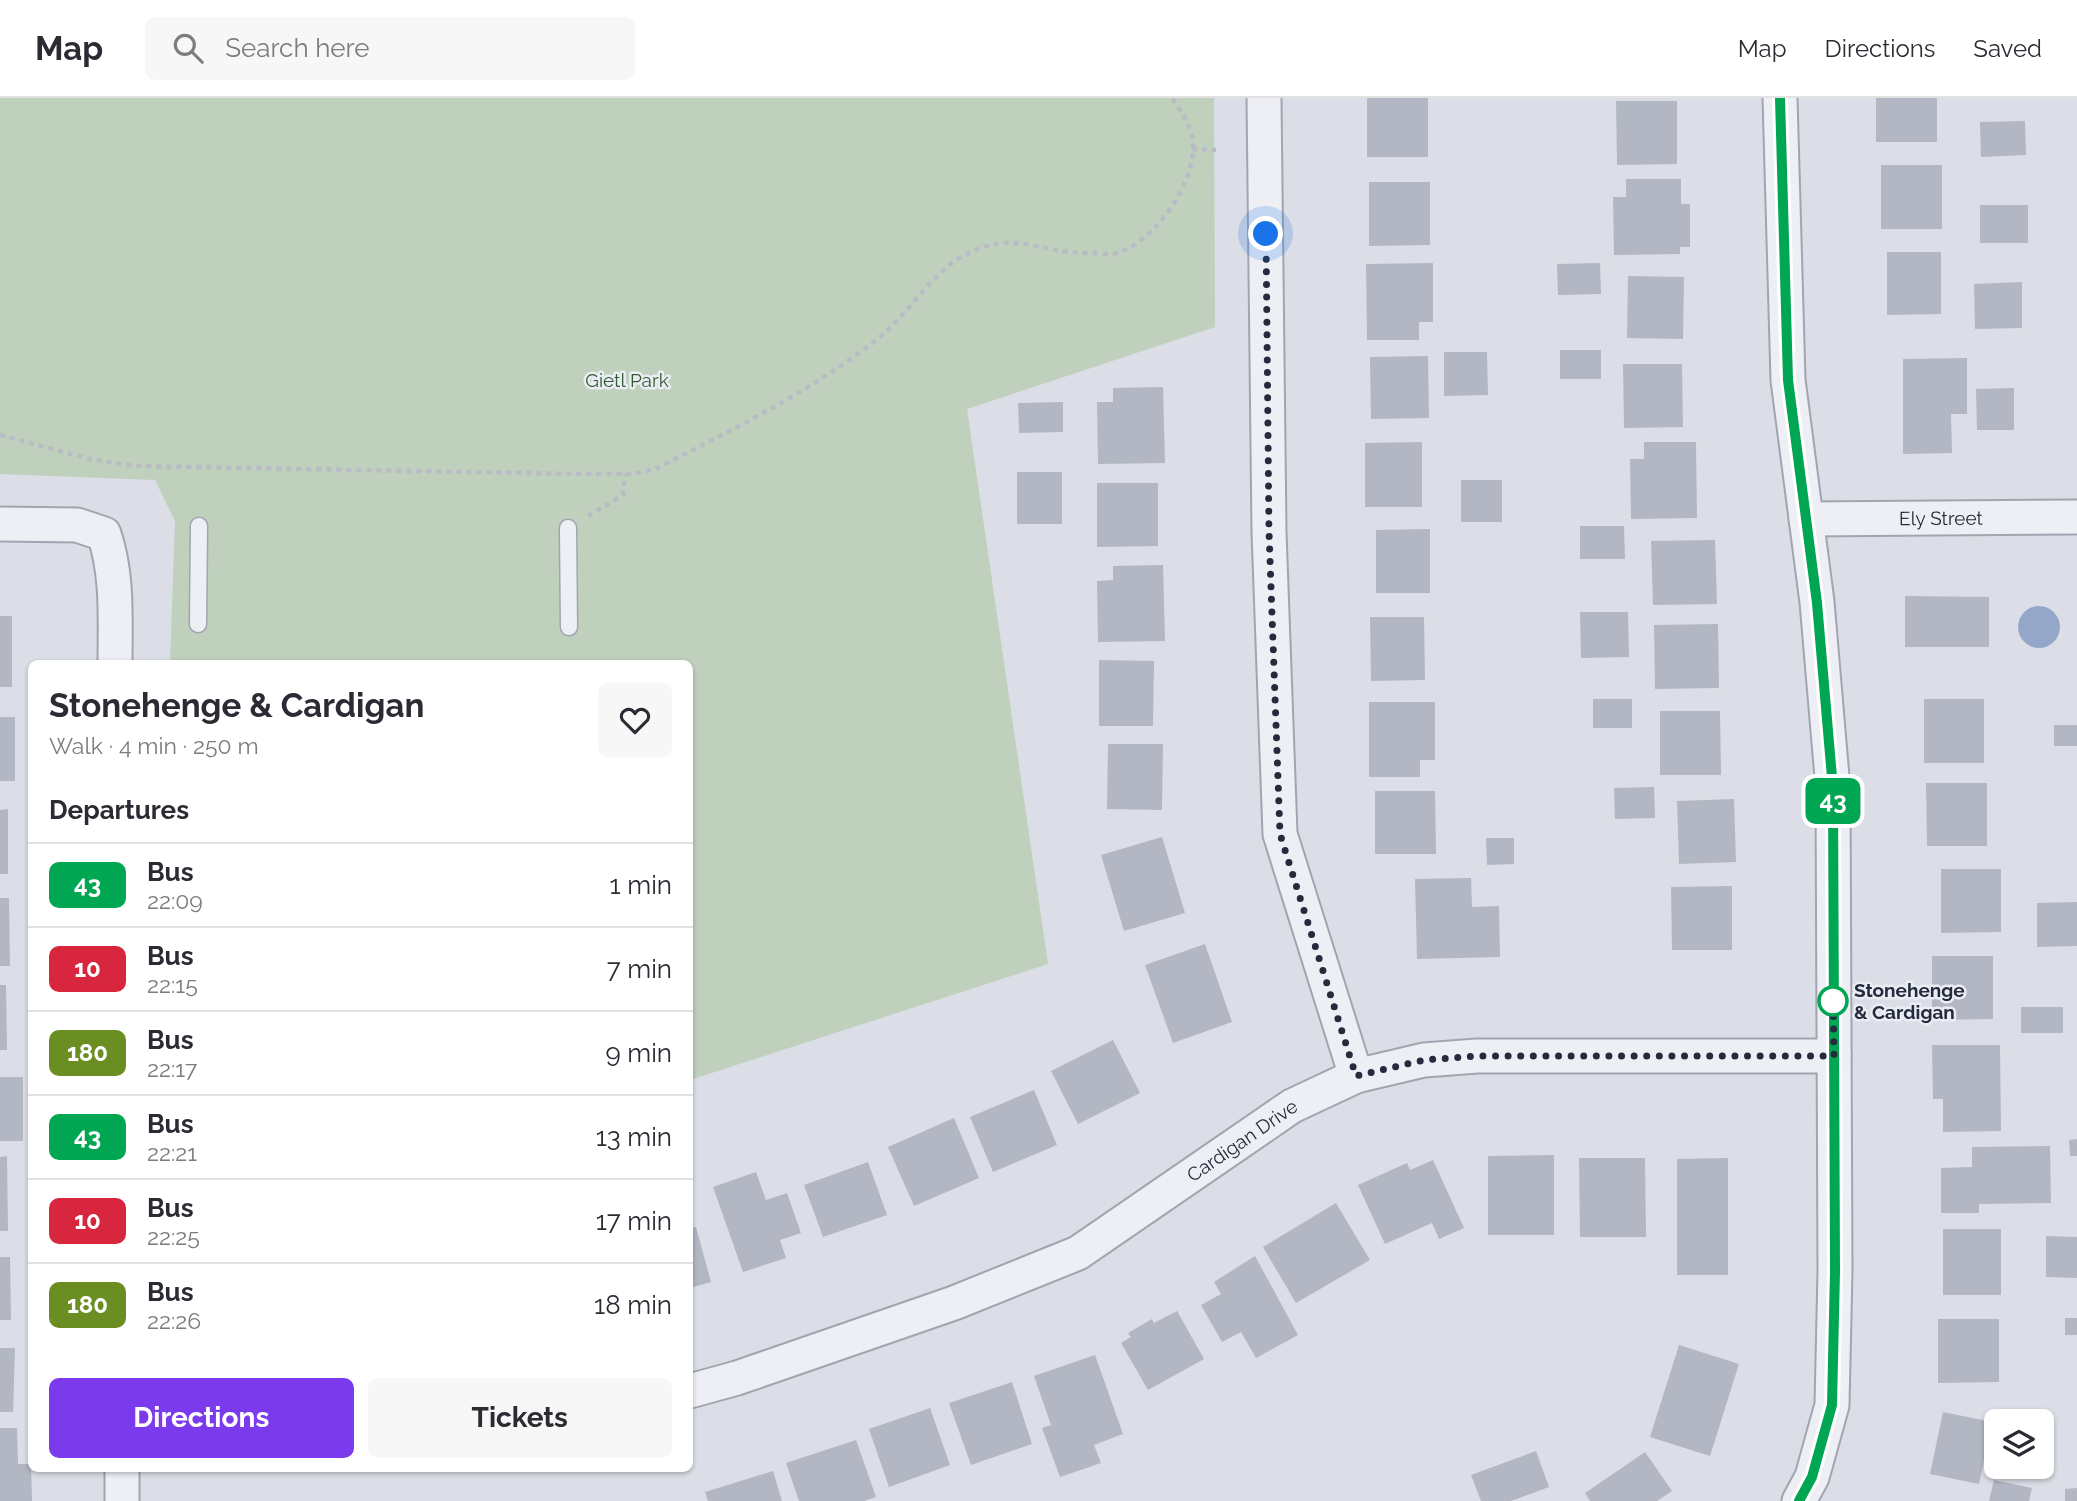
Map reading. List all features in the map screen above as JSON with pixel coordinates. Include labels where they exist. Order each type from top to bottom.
[{"type":"street","points":[[1264,98],[1269,532],[1280,834],[1356,1076]]},
{"type":"street","points":[[1780,98],[1788,380],[1817,603],[1833,789],[1835,1271],[1832,1405],[1812,1477],[1799,1501]]},
{"type":"street","name":"Ely Street","points":[[1806,519],[2077,517]]},
{"type":"street","points":[[0,524],[77,525],[104,534],[111,554],[114,588],[115,660]]},
{"type":"street","name":"Cardigan Drive","points":[[693,1390],[737,1378],[954,1303],[1077,1253],[1292,1107],[1356,1076],[1424,1060],[1477,1056],[1834,1056]]},
{"type":"street","points":[[122,1472],[122,1501]]},
{"type":"lane","points":[[198,624],[199,526]]},
{"type":"lane","points":[[568,528],[569,628]]},
{"type":"path","points":[[0,435],[90,459],[135,466],[625,474],[655,469],[780,403],[835,369],[895,325],[956,260],[993,242],[1026,242],[1062,254],[1117,253],[1128,246],[1160,221],[1178,198],[1188,175],[1192,137],[1184,115],[1172,98]]},
{"type":"path","points":[[1192,149],[1216,150]]},
{"type":"path","points":[[568,528],[623,495],[625,474]]},
{"type":"green space","name":"Gietl Park","points":[[0,98],[1214,98],[1215,327],[967,409],[1048,964],[693,1079],[693,660],[170,660],[175,521],[155,480],[0,474]]},
{"type":"water","points":[[2039,606],[2053,613],[2060,627],[2053,641],[2039,648],[2025,641],[2018,627],[2025,613]]},
{"type":"building","points":[[1367,98],[1428,98],[1428,157],[1367,157]]},
{"type":"building","points":[[1876,98],[1937,98],[1937,142],[1876,142]]},
{"type":"building","points":[[1616,101],[1677,101],[1677,164],[1617,165]]},
{"type":"building","points":[[2025,121],[2026,155],[1981,157],[1980,122]]},
{"type":"building","points":[[1881,165],[1942,165],[1942,229],[1881,229]]},
{"type":"building","points":[[1626,179],[1681,179],[1681,204],[1690,204],[1690,247],[1680,247],[1680,254],[1614,255],[1613,197],[1626,197]]},
{"type":"building","points":[[1369,182],[1430,182],[1430,245],[1369,246]]},
{"type":"building","points":[[1980,205],[2028,205],[2028,243],[1980,243]]},
{"type":"building","points":[[1887,252],[1941,252],[1941,314],[1887,315]]},
{"type":"building","points":[[1433,263],[1433,322],[1419,322],[1419,340],[1367,340],[1366,264]]},
{"type":"building","points":[[1600,263],[1601,294],[1558,295],[1557,264]]},
{"type":"building","points":[[1628,276],[1684,277],[1683,339],[1627,338]]},
{"type":"building","points":[[2022,282],[2022,328],[1975,329],[1974,284]]},
{"type":"building","points":[[1560,350],[1601,350],[1601,379],[1560,379]]},
{"type":"building","points":[[1444,352],[1487,352],[1488,395],[1444,396]]},
{"type":"building","points":[[1428,356],[1429,418],[1371,419],[1370,357]]},
{"type":"building","points":[[1967,358],[1967,414],[1951,414],[1952,453],[1903,454],[1903,359]]},
{"type":"building","points":[[1623,364],[1682,364],[1683,427],[1624,428]]},
{"type":"building","points":[[1163,387],[1165,463],[1098,464],[1097,402],[1113,402],[1113,388]]},
{"type":"building","points":[[2014,388],[2014,430],[1977,430],[1976,389]]},
{"type":"building","points":[[1063,402],[1063,432],[1019,433],[1018,403]]},
{"type":"building","points":[[1422,442],[1422,507],[1365,507],[1365,443]]},
{"type":"building","points":[[1644,442],[1696,442],[1697,518],[1631,519],[1630,459],[1644,459]]},
{"type":"building","points":[[1017,472],[1062,472],[1062,524],[1017,524]]},
{"type":"building","points":[[1461,480],[1502,480],[1502,522],[1461,522]]},
{"type":"building","points":[[1097,483],[1158,483],[1158,546],[1097,547]]},
{"type":"building","points":[[1580,526],[1624,526],[1625,559],[1580,559]]},
{"type":"building","points":[[1430,529],[1430,593],[1376,593],[1376,530]]},
{"type":"building","points":[[1715,540],[1717,604],[1653,605],[1651,541]]},
{"type":"building","points":[[1163,565],[1165,641],[1098,642],[1097,581],[1113,580],[1113,566]]},
{"type":"building","points":[[1905,596],[1989,597],[1989,647],[1905,647]]},
{"type":"building","points":[[1580,612],[1628,612],[1629,657],[1581,658]]},
{"type":"building","points":[[0,616],[12,616],[12,687],[0,687]]},
{"type":"building","points":[[1370,617],[1424,617],[1425,680],[1371,681]]},
{"type":"building","points":[[1718,624],[1719,688],[1655,689],[1654,625]]},
{"type":"building","points":[[1099,660],[1154,661],[1153,726],[1099,726]]},
{"type":"building","points":[[1593,699],[1632,699],[1632,728],[1593,728]]},
{"type":"building","points":[[1924,699],[1984,699],[1984,763],[1924,763]]},
{"type":"building","points":[[1369,702],[1435,702],[1435,760],[1420,760],[1420,777],[1369,777]]},
{"type":"building","points":[[1660,711],[1720,711],[1721,775],[1660,775]]},
{"type":"building","points":[[0,717],[15,717],[15,781],[0,781]]},
{"type":"building","points":[[2054,725],[2077,725],[2077,746],[2054,746]]},
{"type":"building","points":[[1108,744],[1163,744],[1162,810],[1107,809]]},
{"type":"building","points":[[1926,783],[1987,783],[1987,846],[1927,846]]},
{"type":"building","points":[[1654,787],[1655,818],[1615,819],[1614,788]]},
{"type":"building","points":[[1375,791],[1435,791],[1436,854],[1375,854]]},
{"type":"building","points":[[1734,799],[1736,862],[1679,864],[1677,801]]},
{"type":"building","points":[[8,809],[8,874],[0,874],[0,810]]},
{"type":"building","points":[[1162,837],[1185,913],[1124,931],[1101,855]]},
{"type":"building","points":[[1486,838],[1514,838],[1514,864],[1487,865]]},
{"type":"building","points":[[1941,869],[2001,869],[2001,932],[1941,933]]},
{"type":"building","points":[[1471,878],[1472,907],[1499,906],[1500,957],[1417,959],[1415,879]]},
{"type":"building","points":[[1732,886],[1732,950],[1672,950],[1671,887]]},
{"type":"building","points":[[0,898],[9,898],[10,966],[0,966]]},
{"type":"building","points":[[2077,902],[2077,946],[2037,947],[2037,903]]},
{"type":"building","points":[[1205,944],[1232,1022],[1173,1043],[1145,965]]},
{"type":"building","points":[[1932,956],[1993,956],[1993,1019],[1932,1020]]},
{"type":"building","points":[[0,985],[6,985],[7,1050],[0,1050]]},
{"type":"building","points":[[2021,1007],[2063,1007],[2063,1033],[2021,1033]]},
{"type":"building","points":[[1113,1040],[1140,1093],[1078,1124],[1051,1071]]},
{"type":"building","points":[[1932,1045],[2000,1045],[2001,1131],[1943,1132],[1943,1099],[1933,1099]]},
{"type":"building","points":[[0,1077],[23,1077],[23,1141],[0,1141]]},
{"type":"building","points":[[1034,1090],[1057,1145],[993,1172],[970,1117]]},
{"type":"building","points":[[954,1118],[979,1178],[914,1206],[888,1147]]},
{"type":"building","points":[[2077,1139],[2077,1156],[2070,1156],[2069,1140]]},
{"type":"building","points":[[2050,1146],[2051,1203],[1979,1204],[1979,1213],[1941,1213],[1941,1168],[1972,1167],[1972,1147]]},
{"type":"building","points":[[1554,1155],[1554,1235],[1488,1235],[1488,1156]]},
{"type":"building","points":[[7,1156],[8,1231],[0,1231],[0,1157]]},
{"type":"building","points":[[1579,1158],[1645,1158],[1646,1237],[1580,1237]]},
{"type":"building","points":[[1728,1158],[1728,1275],[1677,1275],[1677,1159]]},
{"type":"building","points":[[1433,1160],[1464,1228],[1439,1239],[1432,1223],[1385,1244],[1358,1185],[1407,1163],[1410,1170]]},
{"type":"building","points":[[868,1162],[887,1215],[823,1237],[804,1185]]},
{"type":"building","points":[[756,1172],[766,1200],[787,1193],[801,1233],[780,1240],[786,1258],[743,1272],[713,1187]]},
{"type":"building","points":[[1336,1203],[1370,1260],[1296,1303],[1263,1247]]},
{"type":"building","points":[[696,1227],[711,1282],[693,1287],[693,1228]]},
{"type":"building","points":[[1943,1229],[2001,1229],[2001,1295],[1943,1295]]},
{"type":"building","points":[[2046,1236],[2077,1237],[2077,1278],[2046,1277]]},
{"type":"building","points":[[1255,1256],[1298,1335],[1256,1358],[1241,1332],[1222,1342],[1201,1305],[1221,1294],[1214,1282]]},
{"type":"building","points":[[0,1257],[10,1257],[11,1320],[0,1320]]},
{"type":"building","points":[[1177,1311],[1204,1359],[1148,1390],[1121,1343],[1131,1337],[1128,1333],[1152,1319],[1154,1323]]},
{"type":"building","points":[[2065,1318],[2077,1318],[2077,1335],[2065,1335]]},
{"type":"building","points":[[1938,1319],[1999,1319],[1999,1382],[1938,1383]]},
{"type":"building","points":[[1679,1345],[1739,1364],[1710,1456],[1650,1437]]},
{"type":"building","points":[[0,1348],[15,1348],[13,1412],[0,1412]]},
{"type":"building","points":[[1095,1355],[1123,1434],[1094,1445],[1101,1463],[1060,1477],[1042,1428],[1051,1425],[1034,1376]]},
{"type":"building","points":[[1012,1382],[1032,1444],[971,1465],[949,1403]]},
{"type":"building","points":[[930,1408],[950,1465],[889,1487],[869,1429]]},
{"type":"building","points":[[1943,1412],[1984,1420],[1984,1460],[1979,1484],[1930,1474]]},
{"type":"building","points":[[0,1428],[17,1428],[18,1464],[28,1464],[28,1472],[31,1472],[32,1501],[0,1501]]},
{"type":"building","points":[[856,1440],[876,1497],[864,1501],[799,1501],[786,1463]]},
{"type":"building","points":[[1536,1451],[1549,1487],[1511,1501],[1481,1501],[1471,1475]]},
{"type":"building","points":[[1645,1452],[1672,1491],[1657,1501],[1590,1501],[1585,1493]]},
{"type":"building","points":[[773,1471],[782,1501],[708,1501],[705,1492]]},
{"type":"building","points":[[1994,1480],[2032,1488],[2029,1501],[1989,1501]]},
{"type":"building","points":[[2077,1488],[2077,1501],[2065,1501],[2065,1489]]},
{"type":"bus line","name":"43","points":[[1780,98],[1788,380],[1817,603],[1833,789],[1835,1271],[1832,1405],[1812,1477],[1799,1501]]},
{"type":"place","name":"Stonehenge & Cardigan","points":[[1833,1001]]},
{"type":"route","points":[[1266,234],[1269,532],[1280,834],[1356,1076],[1424,1060],[1477,1056],[1834,1056],[1833,998],[1833,1001]]}]
